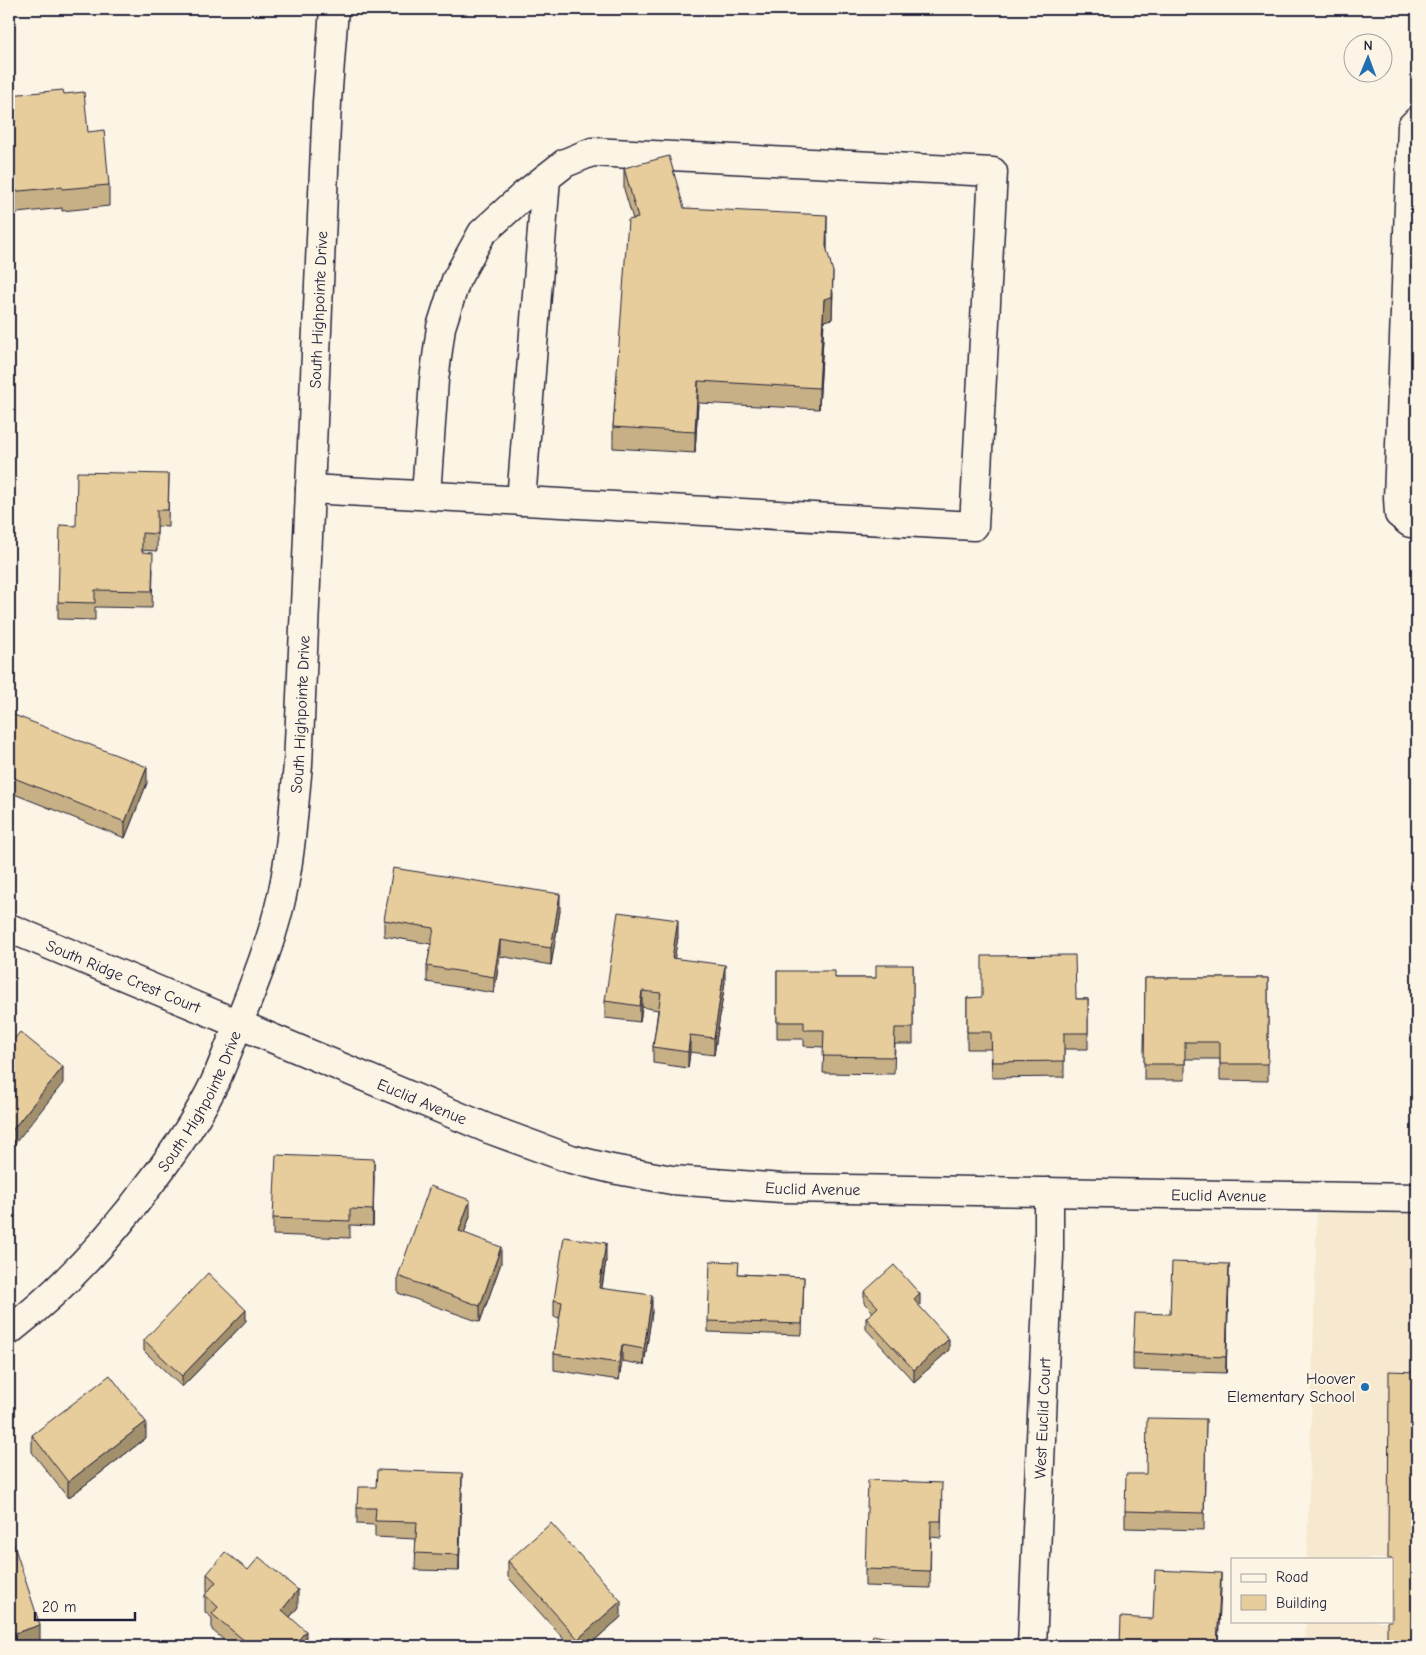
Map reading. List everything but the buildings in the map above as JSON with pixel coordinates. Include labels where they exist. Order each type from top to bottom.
[{"type":"street","name":"South Highpointe Drive","points":[[9,1331],[62,1286],[100,1248],[167,1162],[194,1120],[215,1082],[268,950],[280,906],[289,855],[298,766],[327,102],[334,9]]},
{"type":"street","points":[[1417,121],[1412,126],[1413,208],[1410,388],[1398,498],[1399,514],[1410,523],[1417,524]]},
{"type":"street","points":[[310,489],[974,526],[994,172],[592,152],[565,163],[524,195],[482,233],[456,280],[441,327],[434,380],[426,495]]},
{"type":"street","points":[[521,501],[546,178]]},
{"type":"street","name":"South Ridge Crest Court","points":[[9,928],[238,1024]]},
{"type":"street","name":"Euclid Avenue","points":[[238,1024],[489,1129],[571,1158],[612,1169],[672,1180],[782,1188],[1417,1198]]},
{"type":"street","name":"West Euclid Court","points":[[1032,1646],[1049,1192]]},
{"type":"shaded area","name":"Hoover Elementary School","points":[[1317,1211],[1417,1214],[1417,1646],[1305,1646],[1306,1622],[1394,1622],[1394,1558],[1307,1558]]},
{"type":"place","name":"Hoover Elementary School","points":[[1365,1387]]}]
